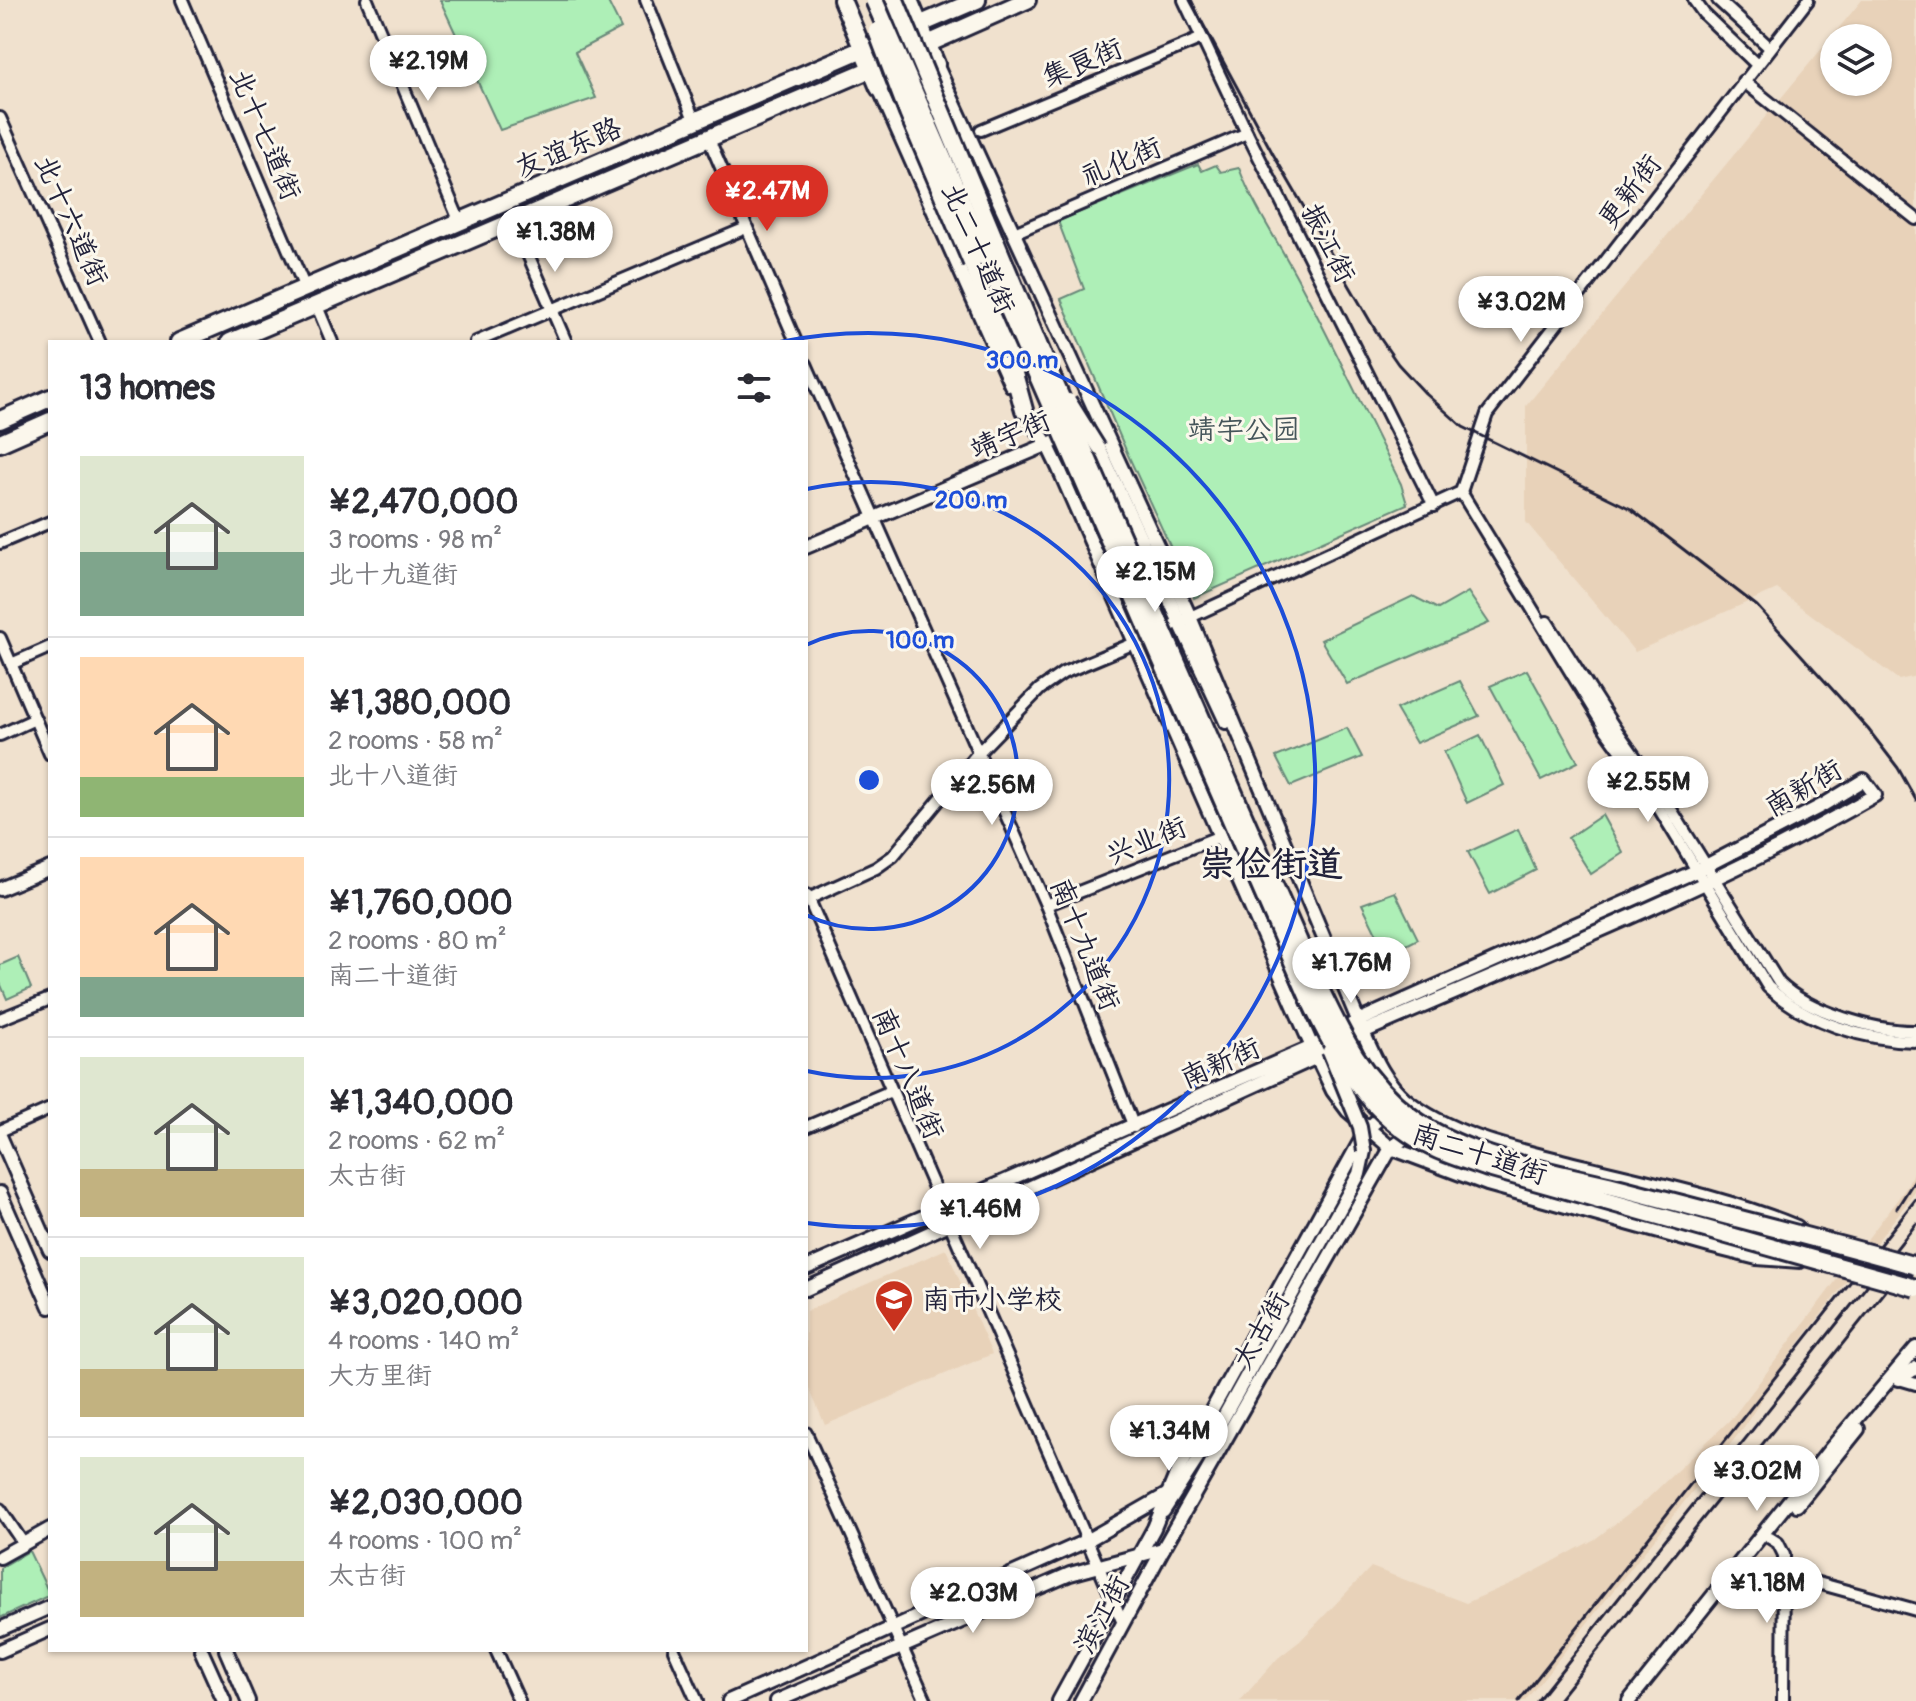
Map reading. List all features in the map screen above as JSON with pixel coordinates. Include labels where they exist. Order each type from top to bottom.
[{"type":"highway","name":"北二十道街","points":[[842,0],[879,88]]},
{"type":"highway","points":[[865,0],[908,113],[1008,352],[1024,410]]},
{"type":"highway","points":[[874,0],[1308,996],[1348,1073],[1365,1095],[1383,1114],[1420,1141],[1488,1168],[1916,1288]]},
{"type":"highway","points":[[895,0],[931,67],[1048,368],[1312,972],[1349,1050],[1374,1084],[1411,1117],[1431,1129],[1501,1158],[1916,1266]]},
{"type":"highway","name":"北二十道街","points":[[909,0],[928,44],[931,67]]},
{"type":"highway","name":"友谊东路","points":[[184,340],[977,0]]},
{"type":"highway","name":"友谊东路","points":[[235,340],[1027,0]]},
{"type":"highway","points":[[0,420],[48,399]]},
{"type":"highway","points":[[0,443],[48,422]]},
{"type":"main road","name":"北二十道街","points":[[931,67],[1014,233],[1101,421],[1185,619]]},
{"type":"main road","name":"北二十道街","points":[[879,88],[1017,399],[1047,444],[1135,643]]},
{"type":"main road","points":[[1048,368],[1099,448],[1185,619]]},
{"type":"main road","name":"靖宇街","points":[[808,546],[1101,421]]},
{"type":"main road","name":"南二十道街","points":[[1185,619],[1313,910],[1377,1065],[1404,1098],[1433,1118],[1504,1147],[1748,1208],[1837,1244]]},
{"type":"main road","name":"南二十道街","points":[[1135,643],[1218,837],[1333,1091],[1367,1129],[1391,1148],[1487,1184],[1757,1258],[1831,1264]]},
{"type":"main road","name":"南新街","points":[[808,1288],[1315,1052],[1360,1027],[1701,868],[1823,805],[1864,780],[1875,795],[1709,881],[1360,1027]]},
{"type":"main road","points":[[0,889],[48,869]]},
{"type":"main road","name":"太古街","points":[[1213,1436],[1359,1174],[1364,1151],[1360,1127],[1308,996]]},
{"type":"main road","name":"南新街","points":[[808,1267],[1315,1052]]},
{"type":"main road","points":[[1367,1129],[1404,1098]]},
{"type":"main road","points":[[1391,1148],[1433,1118]]},
{"type":"main road","name":"太古街","points":[[1154,1528],[1168,1494],[1367,1129]]},
{"type":"main road","points":[[0,1134],[45,1222]]},
{"type":"main road","name":"太古街","points":[[1163,1549],[1391,1148]]},
{"type":"main road","points":[[0,1193],[4,1216],[48,1303]]},
{"type":"main road","points":[[1629,1701],[1828,1452],[1916,1348]]},
{"type":"main road","points":[[1640,1701],[1916,1358]]},
{"type":"main road","points":[[1899,1379],[1916,1368]]},
{"type":"main road","points":[[729,1701],[1086,1541],[1168,1494]]},
{"type":"main road","name":"滨江街","points":[[1059,1701],[1154,1528]]},
{"type":"main road","points":[[0,1557],[48,1530]]},
{"type":"main road","points":[[777,1701],[1070,1574],[1163,1549]]},
{"type":"main road","name":"滨江街","points":[[1081,1701],[1163,1549]]},
{"type":"main road","points":[[0,1629],[48,1608]]},
{"type":"main road","points":[[0,1651],[48,1630]]},
{"type":"main road","points":[[202,1652],[224,1701]]},
{"type":"main road","points":[[227,1652],[248,1701]]},
{"type":"street","name":"北十七道街","points":[[182,0],[305,288]]},
{"type":"street","points":[[367,0],[459,220]]},
{"type":"street","points":[[646,0],[695,122]]},
{"type":"street","name":"振江街","points":[[1184,0],[1247,133],[1434,506]]},
{"type":"street","points":[[1694,0],[1704,14],[1756,64]]},
{"type":"street","points":[[1718,0],[1769,47]]},
{"type":"street","name":"更新街","points":[[1463,488],[1487,414],[1808,0]]},
{"type":"street","name":"集良街","points":[[981,130],[1202,38]]},
{"type":"street","points":[[1743,81],[1916,219]]},
{"type":"street","name":"北十六道街","points":[[0,118],[99,340]]},
{"type":"street","name":"礼化街","points":[[1014,233],[1247,133]]},
{"type":"street","points":[[708,137],[795,340]]},
{"type":"street","points":[[0,150],[11,144]]},
{"type":"street","points":[[513,220],[565,340]]},
{"type":"street","points":[[481,340],[746,228]]},
{"type":"street","points":[[316,304],[331,340]]},
{"type":"street","name":"南十九道街","points":[[808,368],[1046,905],[1134,1127]]},
{"type":"street","points":[[808,897],[876,868],[893,856],[978,753],[1040,689],[1063,673],[1434,506],[1463,488],[1614,727],[1662,795],[1709,881],[1787,991],[1812,1005],[1851,1019],[1896,1031],[1916,1031]]},
{"type":"street","points":[[0,543],[48,523]]},
{"type":"street","points":[[0,638],[48,749]]},
{"type":"street","points":[[11,664],[48,648]]},
{"type":"street","points":[[0,735],[35,719]]},
{"type":"street","name":"兴业街","points":[[1046,905],[1218,837]]},
{"type":"street","points":[[1709,881],[1755,970],[1782,1000],[1806,1016],[1889,1040],[1916,1041]]},
{"type":"street","name":"南十八道街","points":[[808,899],[1123,1623]]},
{"type":"street","points":[[0,1019],[48,1000]]},
{"type":"street","points":[[808,1126],[891,1091]]},
{"type":"street","points":[[0,1134],[48,1110]]},
{"type":"street","points":[[1899,1379],[1916,1384]]},
{"type":"street","name":"太古街","points":[[1154,1528],[1213,1436]]},
{"type":"street","points":[[808,1437],[926,1701]]},
{"type":"street","points":[[0,1509],[23,1543]]},
{"type":"street","points":[[1770,1538],[1778,1543],[1784,1555],[1783,1701]]},
{"type":"street","points":[[1785,1574],[1916,1610]]},
{"type":"street","points":[[497,1652],[519,1701]]},
{"type":"street","points":[[675,1652],[697,1701]]},
{"type":"shaded area","points":[[1862,0],[1916,0],[1916,676],[1899,680],[1777,589],[1635,652],[1526,522],[1526,406],[1820,51],[1820,96],[1892,96],[1892,24],[1842,24]]},
{"type":"shaded area","points":[[1916,1166],[1916,1191],[1786,1360],[1744,1427],[1525,1701],[1240,1701],[1278,1658],[1300,1641],[1371,1567],[1466,1603],[1521,1579],[1595,1539],[1645,1501],[1733,1417],[1906,1188]]},
{"type":"shaded area","name":"南市小学校","points":[[946,1249],[992,1354],[825,1425],[808,1386],[808,1310]]},
{"type":"green space","points":[[440,0],[607,0],[621,28],[575,52],[596,98],[500,130]]},
{"type":"green space","name":"靖宇公园","points":[[1198,164],[1202,171],[1216,165],[1221,172],[1239,168],[1338,357],[1401,484],[1407,504],[1194,598],[1061,299],[1084,289],[1058,221]]},
{"type":"green space","points":[[1468,592],[1489,623],[1347,684],[1321,640],[1413,596],[1438,609]]},
{"type":"green space","points":[[1527,670],[1578,762],[1541,780],[1490,686]]},
{"type":"green space","points":[[1460,681],[1479,716],[1416,743],[1396,709]]},
{"type":"green space","points":[[1347,728],[1362,757],[1291,786],[1276,757]]},
{"type":"green space","points":[[1480,735],[1504,785],[1467,803],[1444,752]]},
{"type":"green space","points":[[1602,815],[1623,853],[1591,874],[1568,838]]},
{"type":"green space","points":[[1518,829],[1536,870],[1490,894],[1468,852]]},
{"type":"green space","points":[[1395,892],[1418,939],[1387,955],[1362,904]]},
{"type":"green space","points":[[18,957],[31,988],[7,999],[0,983],[0,965]]},
{"type":"green space","points":[[29,1551],[48,1596],[0,1618],[0,1568]]},
{"type":"railway","points":[[1190,0],[1273,154],[1398,364],[1463,427],[1631,509],[1757,606],[1868,729],[1898,768],[1916,800]]},
{"type":"railway","points":[[1897,1208],[1916,1178]]},
{"type":"railway","points":[[1519,1701],[1916,1199]]},
{"type":"railway","points":[[1537,1701],[1916,1224]]},
{"type":"railway","points":[[1557,1701],[1916,1252]]},
{"type":"place","name":"南市小学校","points":[[894,1333]]},
{"type":"district","name":"崇俭街道","points":[[1271,863]]}]
